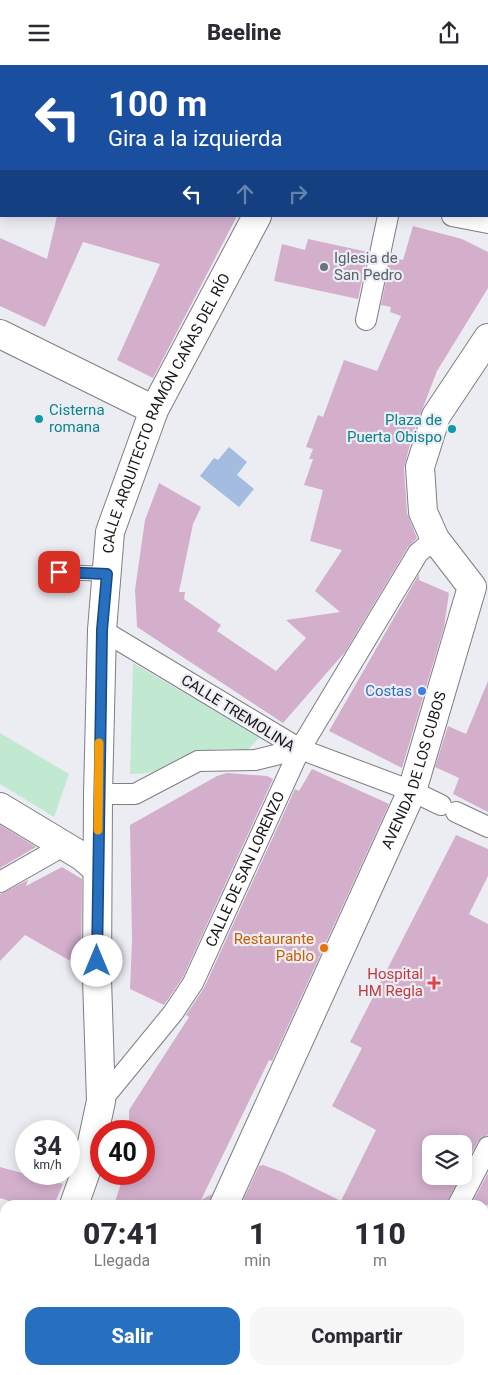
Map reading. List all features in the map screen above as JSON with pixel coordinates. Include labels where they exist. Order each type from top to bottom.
[{"type":"street","name":"CALLE ARQUITECTO RAMÓN CAÑAS DEL RÍO","points":[[102,1101],[97,979],[98,794],[102,630],[110,532],[154,410],[257,217]]},
{"type":"street","points":[[366,320],[388,217]]},
{"type":"street","points":[[457,217],[488,223]]},
{"type":"street","points":[[0,334],[154,410]]},
{"type":"street","name":"AVENIDA DE LOS CUBOS","points":[[226,1200],[412,791],[472,587],[435,539],[422,512],[420,467],[436,416],[488,337]]},
{"type":"street","name":"CALLE DE SAN LORENZO","points":[[76,1200],[86,1171],[102,1101],[174,1013],[193,983],[300,749],[418,553],[435,539]]},
{"type":"street","name":"CALLE TREMOLINA","points":[[102,630],[300,749]]},
{"type":"street","points":[[300,749],[412,791],[488,827]]},
{"type":"street","name":"CALLE TREMOLINA","points":[[98,794],[135,794],[198,761],[255,760],[300,749]]},
{"type":"street","points":[[0,807],[84,857],[97,869]]},
{"type":"street","points":[[0,882],[65,845]]},
{"type":"street","points":[[461,1200],[488,1147]]},
{"type":"lane","points":[[59,572],[107,574]]},
{"type":"green space","points":[[133,663],[260,737],[248,750],[224,749],[207,751],[167,768],[142,774],[130,774]]},
{"type":"green space","points":[[0,733],[69,774],[54,817],[0,784]]},
{"type":"water","points":[[229,447],[247,462],[237,475],[254,489],[239,507],[200,476],[214,458],[218,460]]},
{"type":"building","points":[[57,217],[236,217],[153,378],[117,360],[160,264],[83,242],[45,327],[0,306],[0,238],[47,259]]},
{"type":"building","points":[[413,226],[462,239],[488,252],[488,288],[437,371],[412,436],[404,468],[407,513],[417,538],[408,547],[345,652],[283,723],[137,627],[135,590],[145,520],[159,483],[201,507],[193,524],[179,592],[185,592],[184,599],[221,625],[217,631],[276,671],[306,638],[286,620],[340,612],[315,591],[342,550],[310,541],[323,490],[304,485],[313,459],[309,459],[313,449],[306,447],[318,415],[323,417],[344,360],[377,371],[401,316],[390,312],[391,307],[381,305],[391,257],[403,260]]},
{"type":"building","name":"Iglesia de San Pedro","points":[[308,239],[368,252],[358,299],[274,281],[282,244],[305,250]]},
{"type":"building","points":[[419,574],[419,580],[449,593],[444,627],[402,768],[329,731]]},
{"type":"building","points":[[488,681],[488,812],[453,794],[459,778],[435,767],[448,726],[466,734]]},
{"type":"building","points":[[312,769],[389,804],[272,1061],[269,1060],[201,1200],[116,1200],[120,1185],[155,1185],[155,1120],[129,1120],[129,1110],[189,1017],[186,1015],[204,988],[295,789],[299,791]]},
{"type":"building","points":[[227,773],[267,776],[273,779],[183,977],[164,1005],[130,989],[132,941],[130,825],[217,776]]},
{"type":"building","points":[[0,825],[36,847],[0,868]]},
{"type":"building","name":"Hospital HM Regla","points":[[456,835],[488,849],[488,876],[469,914],[488,924],[488,1135],[478,1141],[472,1153],[472,1135],[422,1135],[422,1185],[456,1185],[448,1200],[341,1200],[376,1130],[332,1106],[362,1048],[350,1042]]},
{"type":"building","points":[[62,867],[82,879],[81,967],[25,935],[0,961],[0,894],[28,880],[26,886]]},
{"type":"building","name":"Hospital HM Regla","points":[[263,1165],[282,1172],[339,1200],[243,1200],[259,1166]]},
{"type":"building","points":[[0,1167],[15,1171],[15,1185],[63,1185],[56,1200],[6,1200],[0,1198]]},
{"type":"building","points":[[488,1173],[488,1200],[474,1200]]},
{"type":"building","points":[[212,1194],[210,1200],[201,1200]]},
{"type":"slow traffic","points":[[98,830],[99,743]]},
{"type":"place","name":"Iglesia de San Pedro","points":[[324,267]]},
{"type":"place","name":"Cisterna romana","points":[[39,419]]},
{"type":"place","name":"Plaza de Puerta Obispo","points":[[452,429]]},
{"type":"place","name":"Costas","points":[[422,691]]},
{"type":"place","name":"Restaurante Pablo","points":[[324,948]]},
{"type":"place","name":"Hospital HM Regla","points":[[434,983]]},
{"type":"route","points":[[59,572],[107,574],[102,630],[98,794],[97,961]]}]
